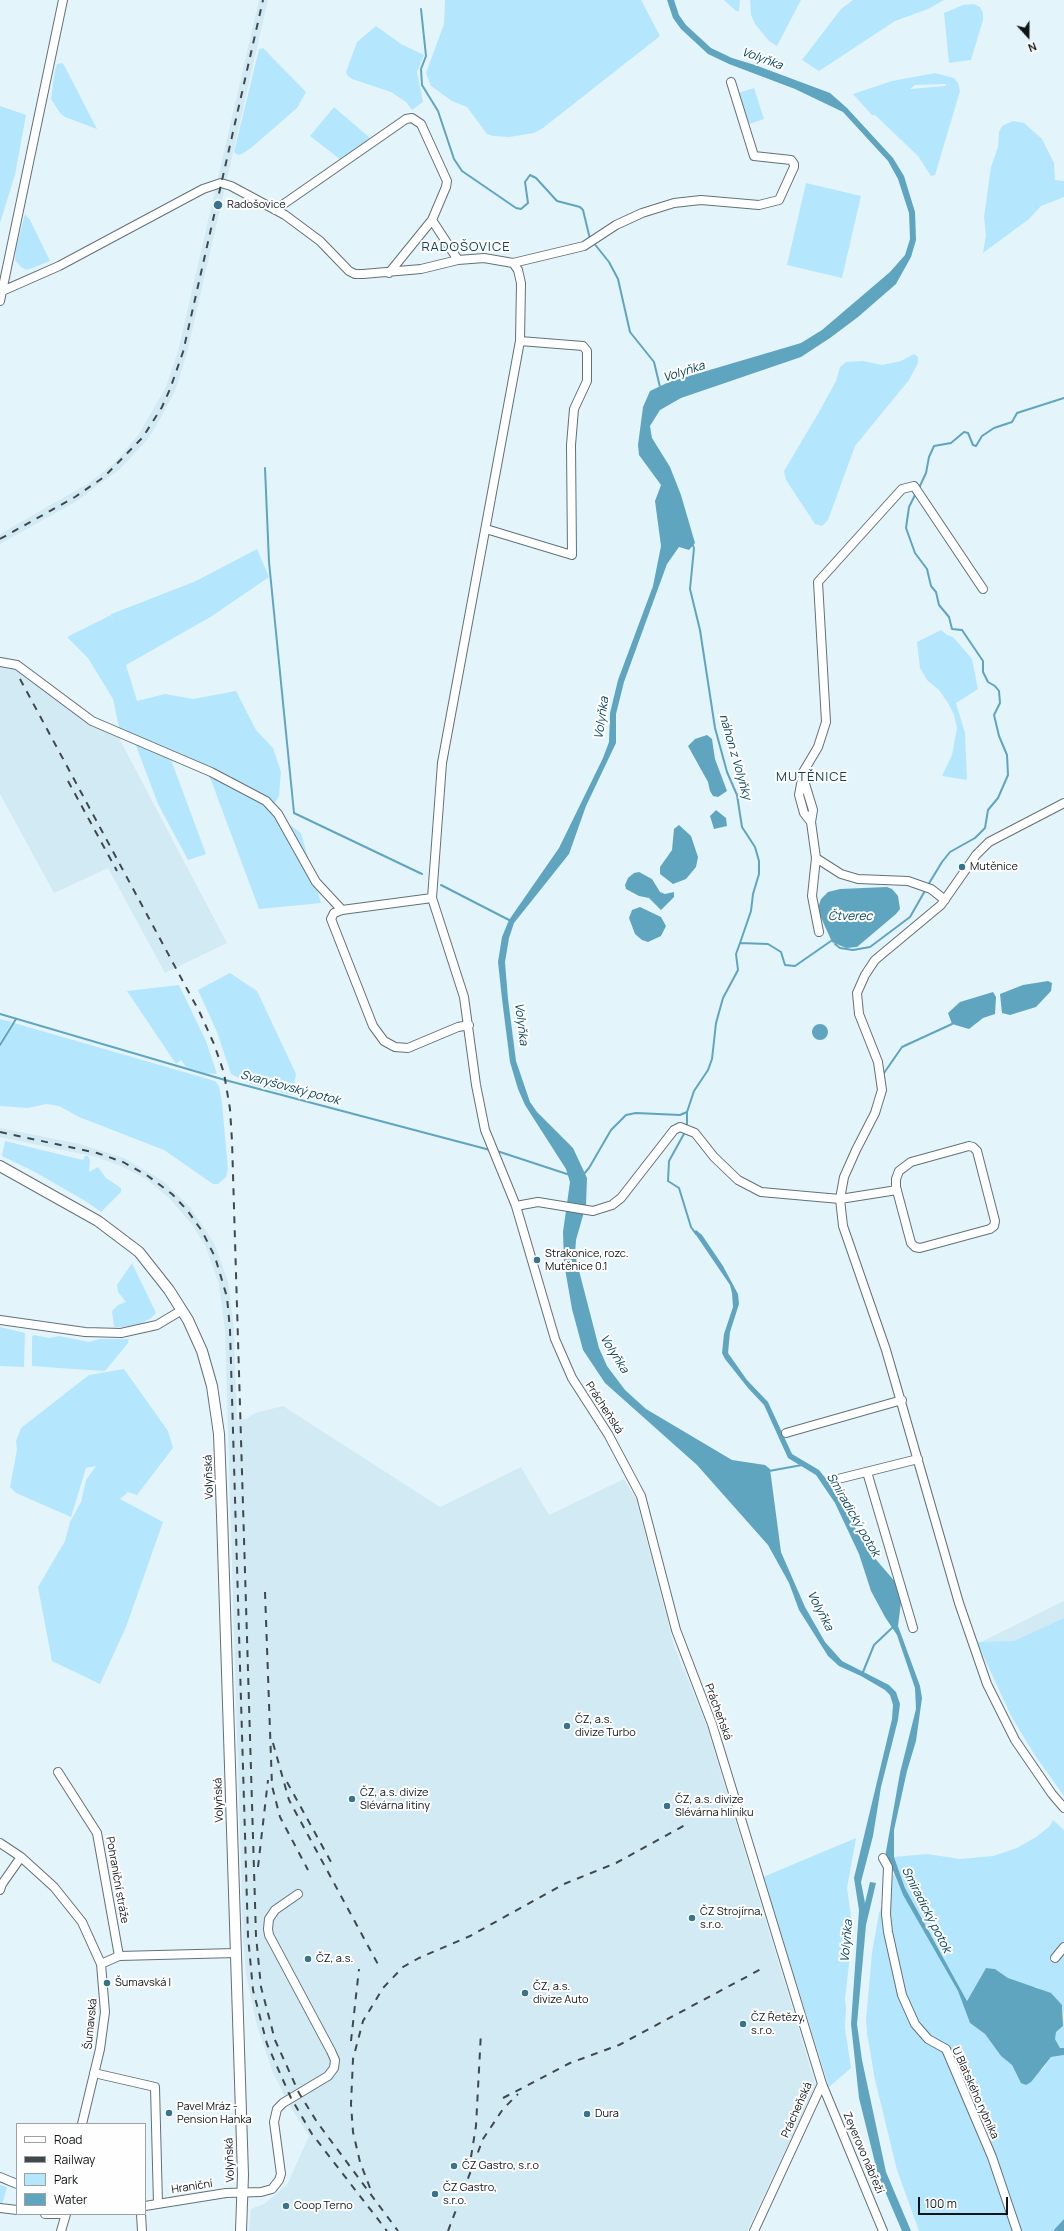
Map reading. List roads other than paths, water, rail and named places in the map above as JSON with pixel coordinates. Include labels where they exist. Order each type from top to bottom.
[{"type":"main road","name":"Volyňská","points":[[0,1166],[70,1203],[118,1235],[143,1257],[182,1310],[194,1332],[208,1370],[217,1418],[220,1448],[243,2194],[241,2231]]},
{"type":"street","points":[[0,301],[63,0]]},
{"type":"street","points":[[1,292],[60,266],[215,184],[221,183],[231,186],[275,210],[307,230],[349,271],[355,274],[389,273],[421,269],[458,260],[484,258],[496,258],[513,263],[584,246],[616,225],[636,216],[674,203],[701,200],[759,206],[779,200],[794,164],[791,160],[754,156],[731,82]]},
{"type":"street","points":[[275,210],[406,119],[412,118],[421,124],[447,181],[446,187],[432,220],[389,273]]},
{"type":"street","points":[[432,220],[458,260]]},
{"type":"street","points":[[469,1025],[458,1027],[408,1048],[395,1047],[384,1041],[373,1026],[331,919],[334,913],[342,910],[432,898],[442,763],[520,341],[521,283],[518,270],[513,263]]},
{"type":"street","points":[[486,529],[572,555],[572,445],[574,409],[587,381],[587,350],[583,346],[520,341]]},
{"type":"street","points":[[819,932],[812,896],[816,858],[811,822],[813,810],[802,774],[818,747],[826,722],[818,582],[902,489],[914,486],[983,589]]},
{"type":"street","points":[[0,662],[17,665],[96,723],[211,772],[266,801],[278,814],[316,882],[342,910]]},
{"type":"street","points":[[1064,803],[989,842],[976,855],[945,900],[932,915],[875,960],[865,974],[857,993],[859,1014],[878,1062],[882,1090],[875,1114],[844,1177],[840,1199],[843,1226],[902,1400],[959,1604],[987,1684],[1015,1740],[1052,1794],[1064,1808]]},
{"type":"street","points":[[816,858],[841,874],[858,879],[908,881],[927,888],[945,900]]},
{"type":"street","name":"Prácheňská","points":[[432,898],[457,971],[469,1025],[478,1098],[490,1146],[516,1206],[555,1339],[566,1368],[617,1450],[641,1496],[676,1630],[712,1724],[822,2084],[754,2231]]},
{"type":"street","points":[[516,1206],[534,1202],[590,1210],[604,1208],[618,1201],[674,1130],[680,1127],[695,1133],[728,1172],[738,1180],[761,1192],[840,1199],[897,1190]]},
{"type":"street","points":[[971,1146],[977,1151],[995,1224],[990,1229],[917,1248],[911,1243],[897,1190],[897,1174],[907,1163],[971,1146]]},
{"type":"street","points":[[0,1320],[85,1332],[121,1333],[157,1325],[182,1310]]},
{"type":"street","points":[[786,1433],[902,1400]]},
{"type":"street","points":[[834,1480],[918,1459]]},
{"type":"street","points":[[867,1472],[913,1628]]},
{"type":"street","name":"Pohraniční stráže","points":[[58,1772],[97,1833],[119,1956]]},
{"type":"street","name":"Šumavská","points":[[0,1843],[21,1858],[54,1887],[82,1922],[101,1964],[105,2012],[94,2073],[82,2123]]},
{"type":"street","points":[[0,1890],[2,1884],[21,1858]]},
{"type":"street","name":"U Blatského rybníka","points":[[883,1858],[888,1867],[886,1914],[888,1932],[902,1995],[915,2024],[928,2039],[946,2049],[992,2157],[1016,2231]]},
{"type":"street","name":"Hraniční","points":[[146,2206],[226,2193],[243,2194],[267,2191],[279,2180],[281,2166],[274,2122],[279,2107],[328,2076],[335,2065],[331,2051],[269,1935],[269,1919],[275,1910],[298,1894]]},
{"type":"street","points":[[1054,1958],[1064,1947]]},
{"type":"street","points":[[101,1964],[119,1956],[236,1952]]},
{"type":"street","points":[[94,2073],[155,2087],[158,2204]]},
{"type":"street","name":"Zeyerovo nábřeží","points":[[822,2084],[883,2231]]},
{"type":"street","points":[[0,2177],[16,2184]]},
{"type":"street","points":[[0,2208],[16,2210]]},
{"type":"street","points":[[61,2231],[66,2215]]},
{"type":"street","points":[[141,2215],[142,2231]]},
{"type":"water","points":[[667,0],[674,0],[679,15],[686,25],[711,48],[732,58],[830,93],[847,108],[893,158],[904,176],[915,212],[916,240],[911,257],[896,284],[858,317],[830,338],[801,357],[681,398],[660,410],[650,426],[652,438],[670,467],[681,495],[695,543],[689,550],[679,547],[667,564],[624,682],[616,714],[616,743],[586,806],[569,854],[514,923],[509,938],[505,962],[508,999],[516,1061],[530,1102],[537,1112],[573,1148],[587,1178],[586,1205],[576,1240],[575,1255],[599,1348],[607,1366],[625,1390],[646,1409],[732,1460],[765,1465],[770,1469],[781,1552],[805,1607],[825,1642],[842,1661],[889,1685],[896,1692],[900,1704],[898,1720],[881,1787],[873,1836],[861,1882],[865,1903],[870,1882],[876,1883],[866,1925],[857,2024],[862,2060],[886,2172],[911,2231],[902,2231],[878,2175],[859,2098],[851,2024],[859,1910],[854,1878],[892,1719],[893,1705],[890,1695],[885,1690],[861,1676],[839,1666],[828,1656],[799,1610],[789,1583],[768,1545],[697,1465],[605,1383],[583,1350],[572,1309],[564,1263],[563,1232],[570,1182],[566,1169],[525,1105],[518,1089],[510,1062],[502,999],[498,962],[502,937],[509,920],[559,848],[603,758],[609,742],[610,713],[618,680],[653,586],[661,546],[655,501],[661,485],[639,455],[638,445],[643,407],[650,391],[669,382],[801,343],[822,330],[890,272],[905,255],[910,239],[909,213],[898,179],[888,161],[843,112],[795,89],[729,64],[708,54],[681,29],[673,18]]},
{"type":"water","points":[[707,735],[712,739],[715,759],[727,791],[718,797],[713,796],[710,791],[708,782],[688,746],[695,739]]},
{"type":"water","points":[[716,810],[726,818],[727,826],[714,829],[710,816]]},
{"type":"water","points":[[679,825],[691,836],[698,857],[696,867],[686,879],[673,884],[660,874],[660,867],[672,850],[674,829]]},
{"type":"water","points":[[639,872],[652,879],[660,892],[665,894],[674,892],[674,897],[661,910],[649,898],[639,896],[626,889],[625,885],[628,878],[634,873]]},
{"type":"water","name":"Čtverec","points":[[887,887],[892,889],[898,896],[900,909],[896,914],[857,947],[846,948],[832,942],[818,908],[821,899],[828,892],[840,889]]},
{"type":"water","points":[[640,907],[661,917],[666,926],[661,936],[648,942],[642,940],[635,934],[629,918],[632,910]]},
{"type":"water","points":[[1048,981],[1052,983],[1051,991],[1036,1007],[1010,1015],[1002,1013],[1000,994],[1023,985]]},
{"type":"water","points":[[993,992],[996,997],[995,1014],[983,1018],[969,1029],[952,1024],[948,1013],[960,1002]]},
{"type":"water","points":[[817,1024],[823,1024],[828,1029],[826,1038],[823,1040],[817,1040],[812,1035],[812,1029]]},
{"type":"water","points":[[696,1230],[702,1235],[723,1266],[738,1294],[739,1304],[730,1332],[728,1353],[747,1380],[768,1402],[792,1454],[819,1470],[831,1485],[867,1549],[897,1584],[901,1602],[898,1626],[920,1686],[922,1698],[916,1741],[907,1771],[894,1830],[894,1857],[905,1888],[967,2001],[986,1968],[995,1969],[1008,1978],[1051,1993],[1062,2005],[1063,2026],[1056,2032],[1055,2039],[1060,2048],[1064,2048],[1064,2055],[1051,2057],[1031,2082],[1026,2085],[1021,2083],[1012,2065],[1001,2056],[985,2034],[970,2023],[958,1991],[903,1895],[889,1860],[885,1857],[900,1773],[916,1709],[915,1688],[897,1635],[871,1591],[859,1554],[835,1503],[816,1475],[788,1458],[764,1405],[748,1388],[722,1353],[724,1334],[733,1307],[732,1293],[730,1285],[694,1232]]},
{"type":"water","points":[[1064,2219],[1064,2231],[1054,2231],[1054,2230]]},
{"type":"waterway","points":[[421,9],[426,56],[421,69],[422,85],[438,111],[454,159],[462,171],[516,208],[521,209],[528,203],[525,182],[530,175],[536,178],[557,201],[580,207],[583,210],[590,239]]},
{"type":"waterway","name":"Volyňka","points":[[593,242],[609,262],[618,279],[630,332],[654,362],[660,387]]},
{"type":"waterway","name":"Smiradický potok","points":[[919,488],[926,473],[929,457],[934,446],[951,443],[964,432],[968,433],[973,445],[976,446],[982,436],[994,428],[1012,422],[1017,413],[1064,398]]},
{"type":"waterway","points":[[265,468],[269,562],[294,813],[422,874]]},
{"type":"waterway","name":"Smiradický potok","points":[[916,493],[909,507],[906,528],[915,553],[927,569],[931,586],[936,592],[939,605],[949,617],[952,629],[962,630],[983,661],[983,672],[988,682],[995,686],[999,691],[1000,703],[994,715],[999,736],[1007,755],[1008,775],[998,798],[988,810],[985,828],[975,838],[950,852],[928,885]]},
{"type":"waterway","name":"náhon z Volyňky","points":[[692,543],[694,548],[690,589],[700,630],[715,728],[727,772],[737,795],[742,827],[755,847],[759,861],[759,874],[753,894],[751,911],[740,943]]},
{"type":"waterway","points":[[441,885],[511,921]]},
{"type":"waterway","name":"Smiradický potok","points":[[835,944],[840,948],[853,950],[870,947],[910,917],[926,889]]},
{"type":"waterway","name":"Smiradický potok","points":[[687,1128],[687,1112],[694,1091],[708,1070],[712,1059],[716,1023],[723,998],[738,970],[736,954],[740,943],[768,944],[781,952],[785,965],[795,966],[831,941]]},
{"type":"waterway","name":"Svaryšovský potok","points":[[0,1014],[225,1080],[490,1150]]},
{"type":"waterway","points":[[0,1045],[16,1019]]},
{"type":"waterway","points":[[884,1073],[902,1047],[952,1024]]},
{"type":"waterway","points":[[583,1175],[589,1168],[611,1130],[626,1115],[636,1113],[680,1115],[687,1112]]},
{"type":"waterway","name":"Smiradický potok","points":[[685,1132],[669,1161],[668,1181],[679,1188],[691,1227],[696,1234]]},
{"type":"waterway","name":"Svaryšovský potok","points":[[497,1151],[570,1175]]},
{"type":"waterway","points":[[769,1471],[802,1465]]},
{"type":"waterway","points":[[863,1672],[874,1645],[893,1627]]},
{"type":"railway","points":[[0,539],[75,497],[104,477],[143,437],[162,407],[183,352],[263,0]]},
{"type":"railway","points":[[20,679],[200,1013],[214,1044],[224,1073],[230,1109],[232,1141],[256,1936],[261,1987],[275,2040],[299,2093],[317,2122],[398,2231]]},
{"type":"railway","points":[[68,781],[117,871]]},
{"type":"railway","points":[[0,1132],[97,1153],[123,1162],[148,1176],[172,1194],[187,1210],[202,1231],[215,1257],[227,1297],[230,1330],[248,1936],[253,1990],[267,2044],[291,2098],[312,2134],[387,2231]]},
{"type":"railway","points":[[265,1592],[272,1786],[280,1817],[308,1870]]},
{"type":"railway","points":[[273,1743],[289,1800],[380,1968]]},
{"type":"railway","points":[[258,1867],[268,1780]]},
{"type":"railway","points":[[287,1782],[331,1862]]},
{"type":"railway","points":[[370,2188],[360,2162],[353,2132],[351,2104],[353,2059],[363,2021],[383,1988],[403,1967],[419,1958],[470,1936],[564,1884],[616,1863],[687,1824]]},
{"type":"railway","points":[[503,2098],[570,2063],[619,2045],[763,1968]]},
{"type":"railway","points":[[351,2041],[359,1969]]},
{"type":"railway","points":[[471,2157],[476,2126],[481,2032]]},
{"type":"railway","points":[[448,2231],[483,2139],[503,2109],[518,2094]]},
{"type":"place","name":"Radošovice","points":[[218,205]]},
{"type":"place","name":"Mutěnice","points":[[962,867]]},
{"type":"place","name":"Strakonice, rozc. Mutěnice 0.1","points":[[537,1260]]},
{"type":"place","name":"ČZ, a.s. divize Turbo","points":[[567,1726]]},
{"type":"place","name":"ČZ, a.s. divize Slévárna litiny","points":[[352,1799]]},
{"type":"place","name":"ČZ, a.s. divize Slévárna hliníku","points":[[667,1806]]},
{"type":"place","name":"ČZ Strojírna, s.r.o.","points":[[692,1918]]},
{"type":"place","name":"ČZ, a.s.","points":[[308,1959]]},
{"type":"place","name":"Šumavská I","points":[[107,1983]]},
{"type":"place","name":"ČZ, a.s. divize Auto","points":[[525,1993]]},
{"type":"place","name":"ČZ Řetězy, s.r.o.","points":[[743,2024]]},
{"type":"place","name":"Pavel Mráz - Pension Hanka","points":[[169,2113]]},
{"type":"place","name":"Dura","points":[[587,2114]]},
{"type":"place","name":"ČZ Gastro, s.r.o","points":[[454,2166]]},
{"type":"place","name":"ČZ Gastro, s.r.o.","points":[[435,2194]]},
{"type":"place","name":"Coop Terno","points":[[286,2206]]},
{"type":"district","name":"RADOŠOVICE","points":[[466,247]]},
{"type":"district","name":"MUTĚNICE","points":[[812,777]]}]
